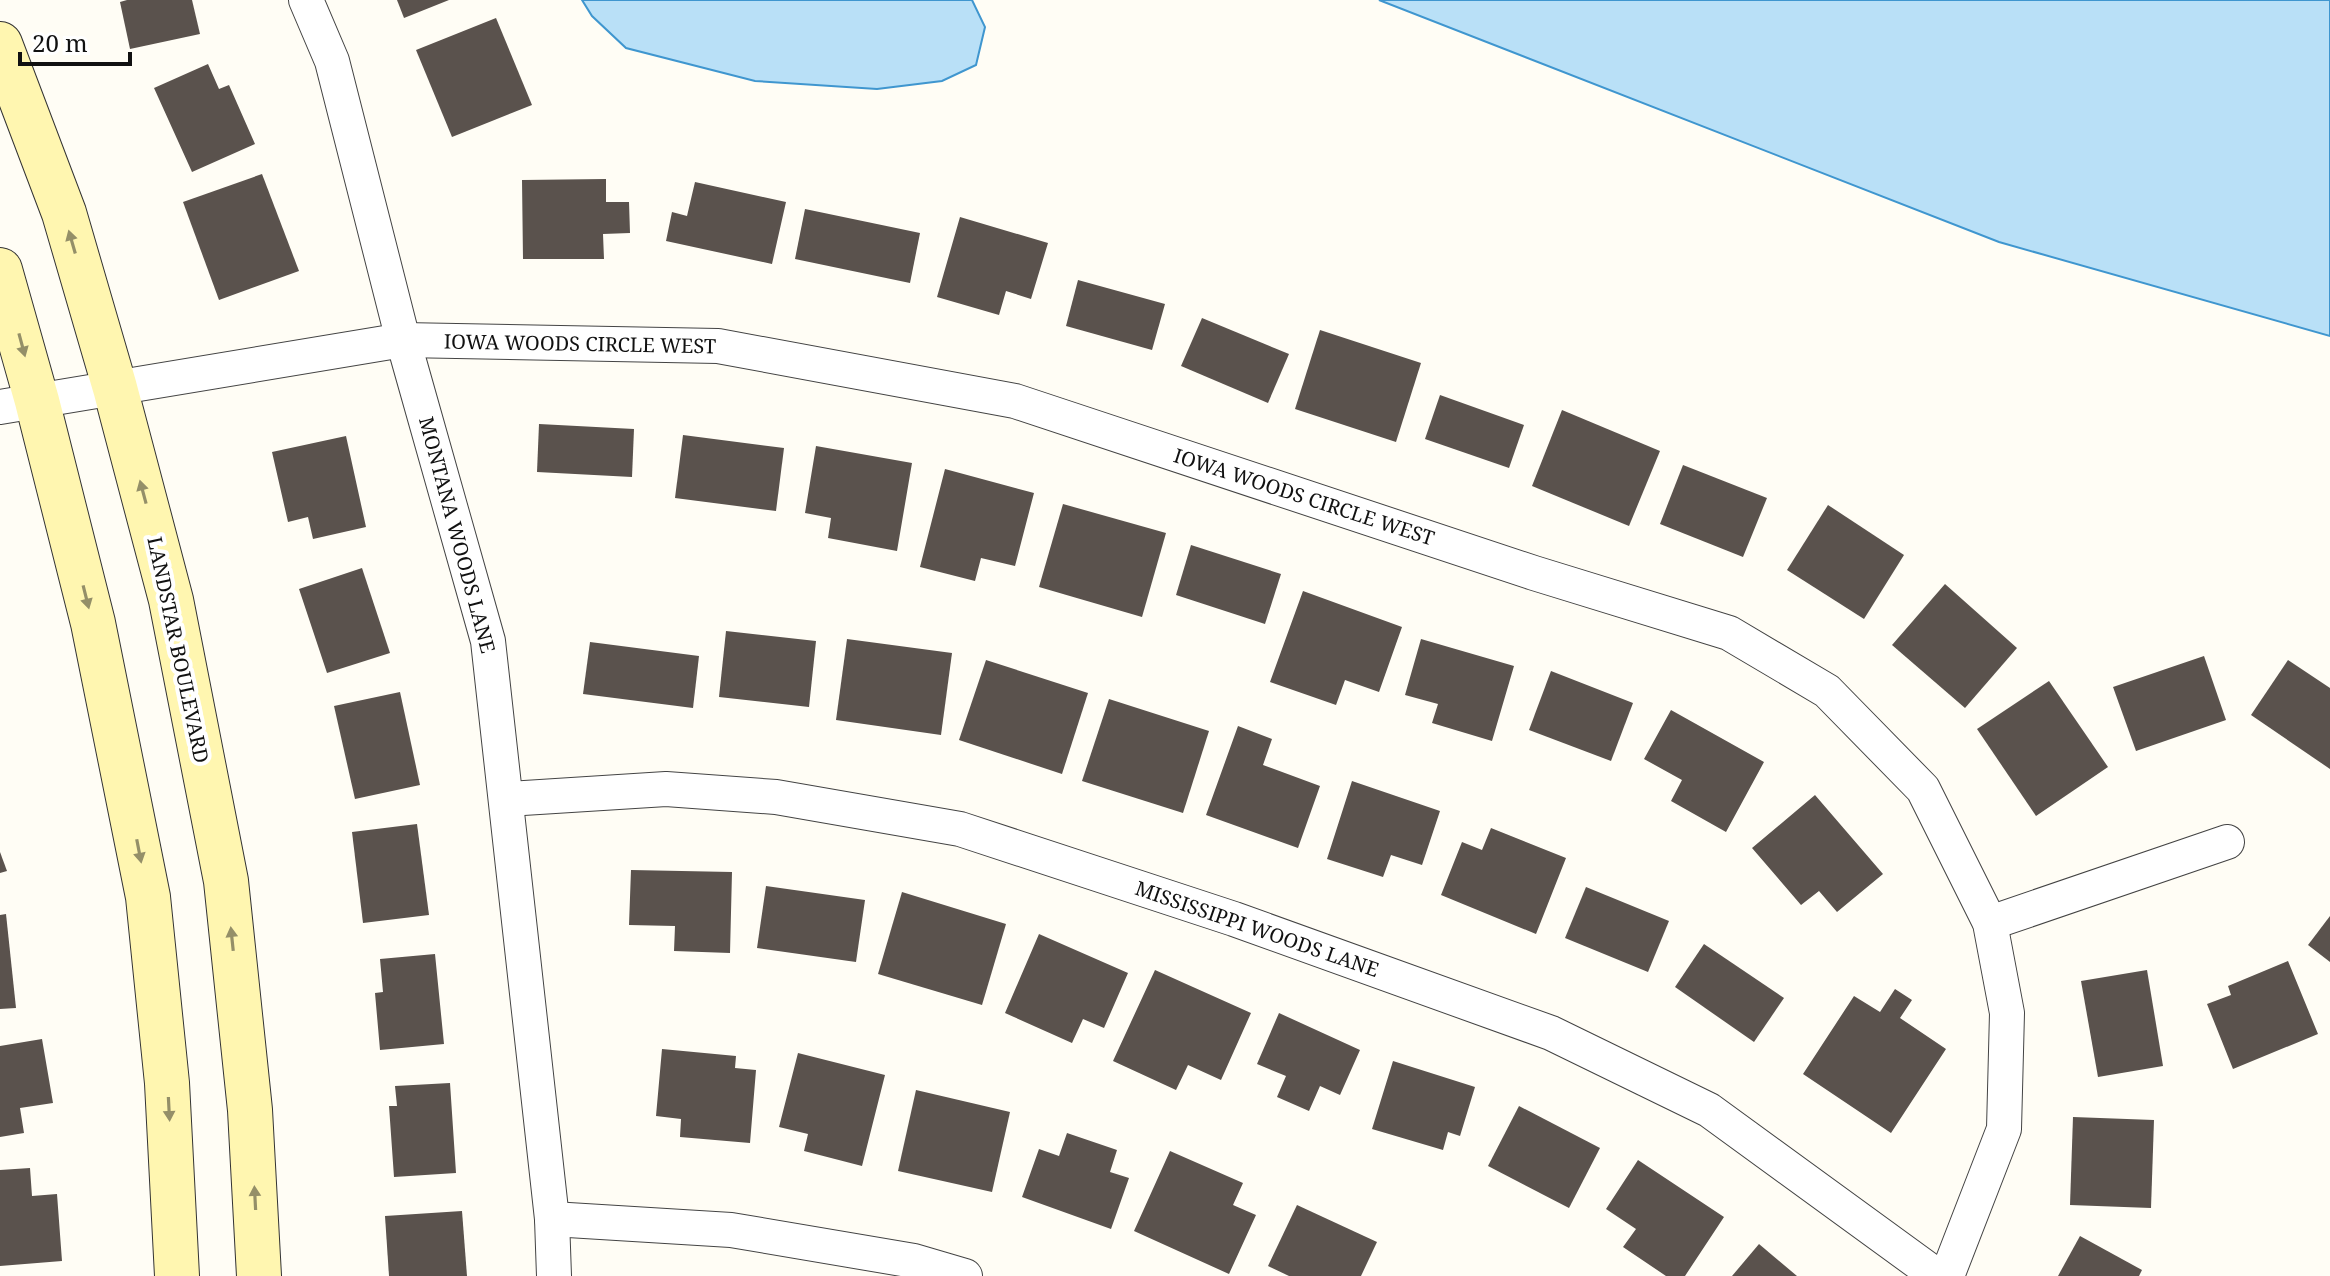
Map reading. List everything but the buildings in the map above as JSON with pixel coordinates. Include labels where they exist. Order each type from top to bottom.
[{"type":"street","name":"MONTANA WOODS LANE","points":[[306,0],[332,61],[403,340],[488,641],[552,1219],[554,1276]]},
{"type":"street","name":"LANDSTAR BOULEVARD","points":[[0,44],[64,213],[115,388],[171,600],[226,881],[250,1110],[259,1276]]},
{"type":"street","points":[[0,270],[19,404],[93,623],[148,897],[167,1083],[177,1276]]},
{"type":"street","name":"IOWA WOODS CIRCLE WEST","points":[[19,404],[403,340],[718,346],[1015,401],[1534,573],[1729,633],[1827,691],[1923,789],[1990,923],[2007,1013],[2004,1129],[1947,1276]]},
{"type":"street","name":"MISSISSIPPI WOODS LANE","points":[[507,799],[666,789],[776,797],[960,829],[1234,919],[1551,1033],[1709,1110],[1937,1276]]},
{"type":"street","points":[[1990,923],[2227,842]]},
{"type":"street","points":[[552,1219],[731,1230],[914,1261],[965,1276]]},
{"type":"water","points":[[582,0],[972,0],[985,27],[976,65],[942,81],[877,89],[755,81],[626,48],[592,16]]},
{"type":"water","points":[[1379,0],[2330,0],[2330,336],[1999,242]]}]
